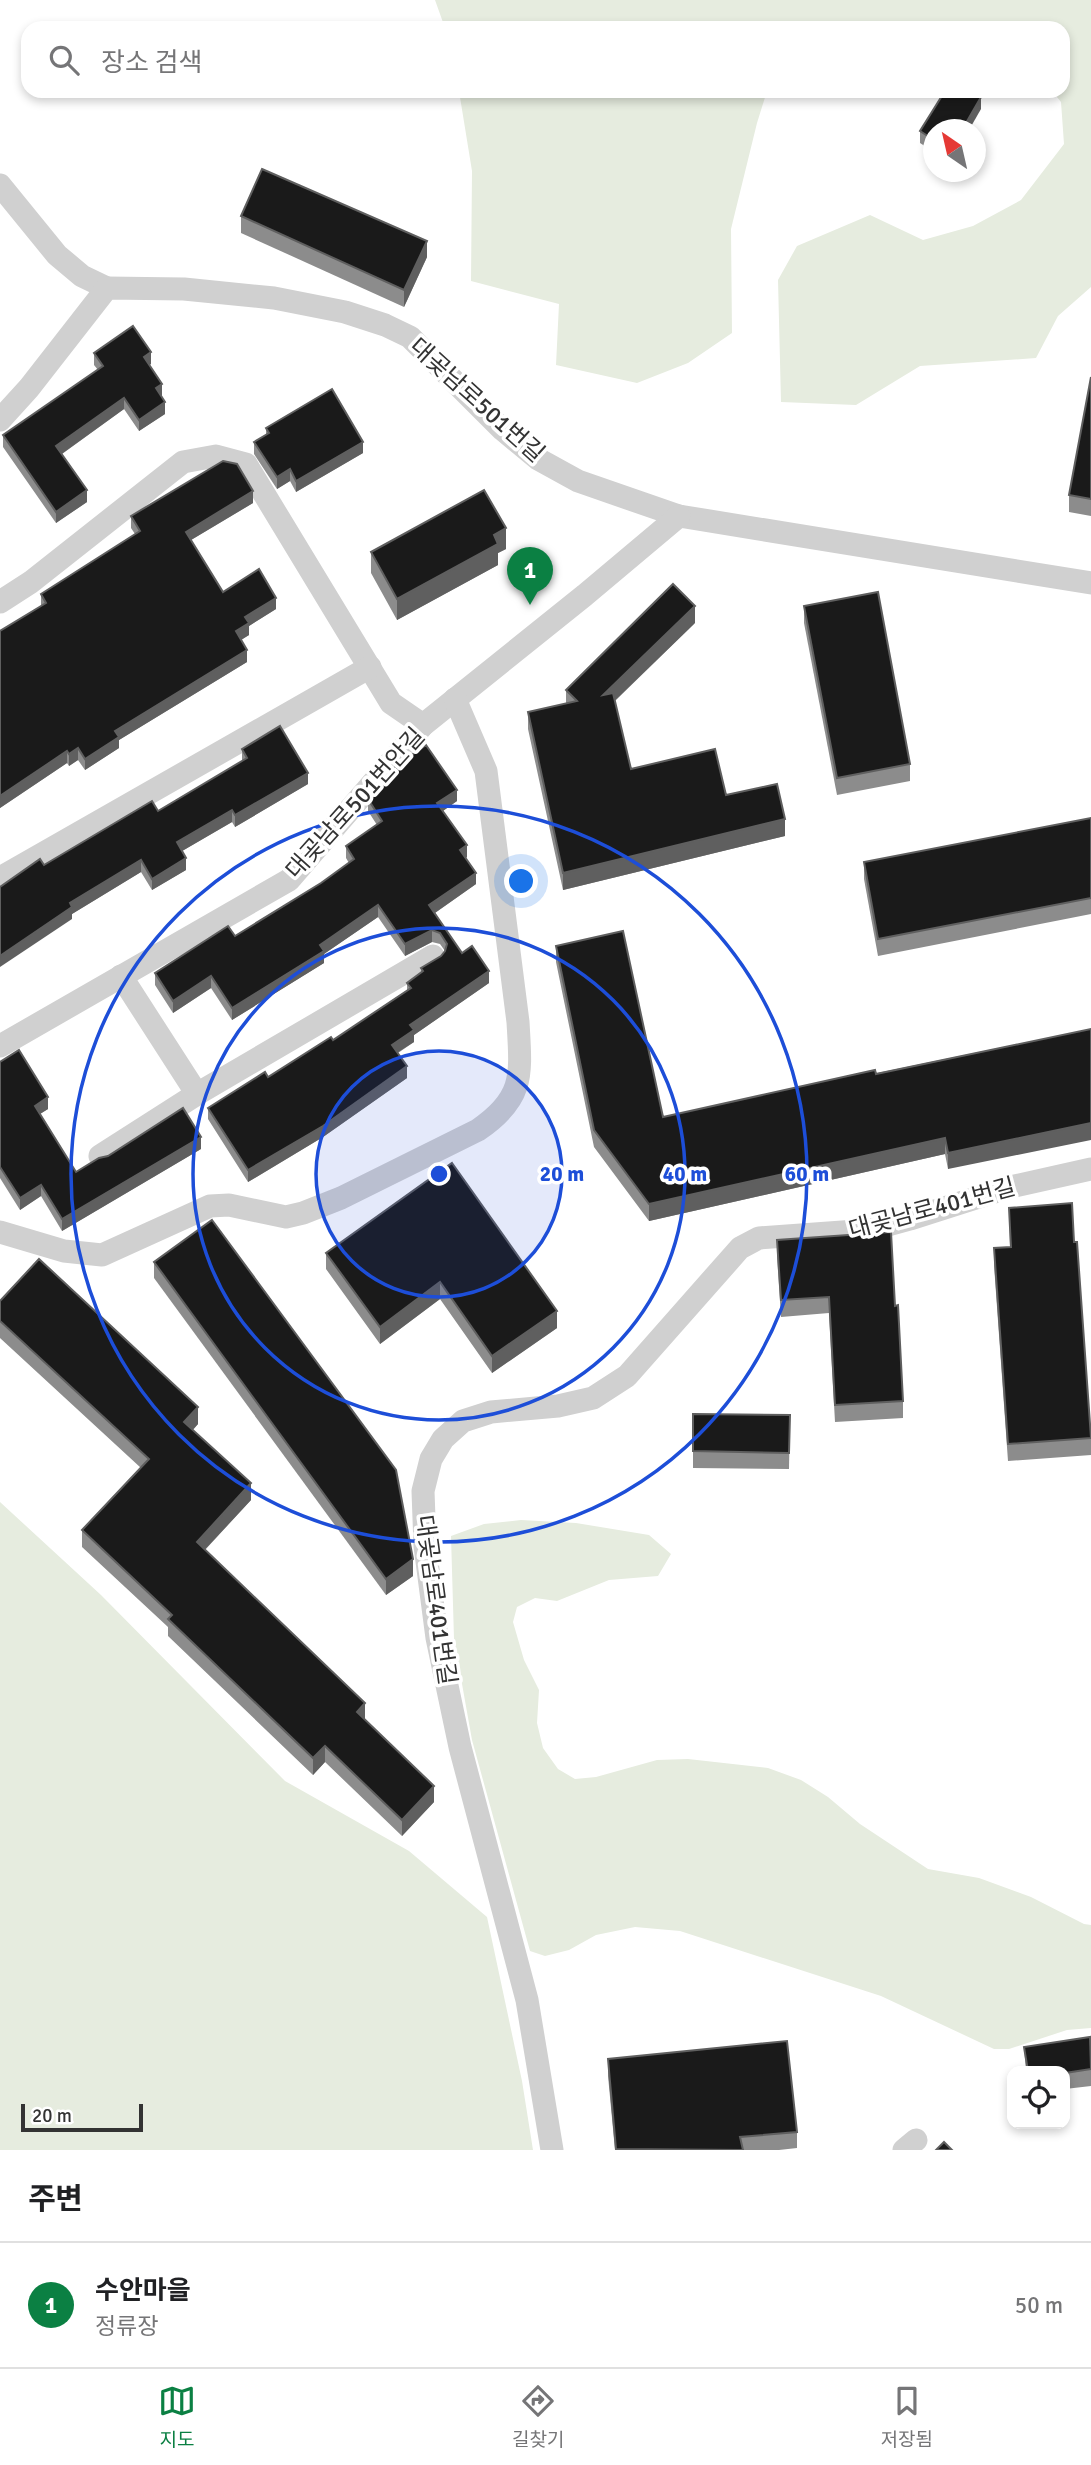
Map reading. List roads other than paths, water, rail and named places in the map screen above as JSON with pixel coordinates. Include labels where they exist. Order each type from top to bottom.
[{"type":"lane","points":[[0,185],[57,255],[82,276],[107,288],[29,388],[0,420]]},
{"type":"lane","name":"대곶남로501번길","points":[[107,288],[184,289],[274,298],[345,312],[385,325],[410,337],[503,430],[538,459],[578,481],[679,516],[1091,583]]},
{"type":"lane","points":[[0,602],[31,582],[183,461],[216,456],[246,464],[391,703],[423,724]]},
{"type":"lane","name":"대곶남로501번안길","points":[[0,1046],[289,880],[423,724],[679,516]]},
{"type":"lane","points":[[0,878],[370,667]]},
{"type":"lane","points":[[0,1232],[64,1251],[102,1255],[210,1206],[229,1205],[286,1217],[341,1198],[478,1130],[497,1117],[516,1090],[519,1073],[519,1032],[486,771],[455,699]]},
{"type":"lane","points":[[100,1156],[197,1094],[433,956]]},
{"type":"lane","points":[[121,976],[197,1094]]},
{"type":"lane","name":"대곶남로401번길","points":[[552,2150],[527,2000],[460,1747],[438,1638],[425,1546],[423,1491],[431,1460],[443,1438],[463,1421],[491,1412],[558,1406],[593,1398],[627,1376],[740,1248],[759,1238],[870,1230],[1010,1186],[1091,1169]]},
{"type":"place","name":"수안마을","points":[[530,605]]}]
